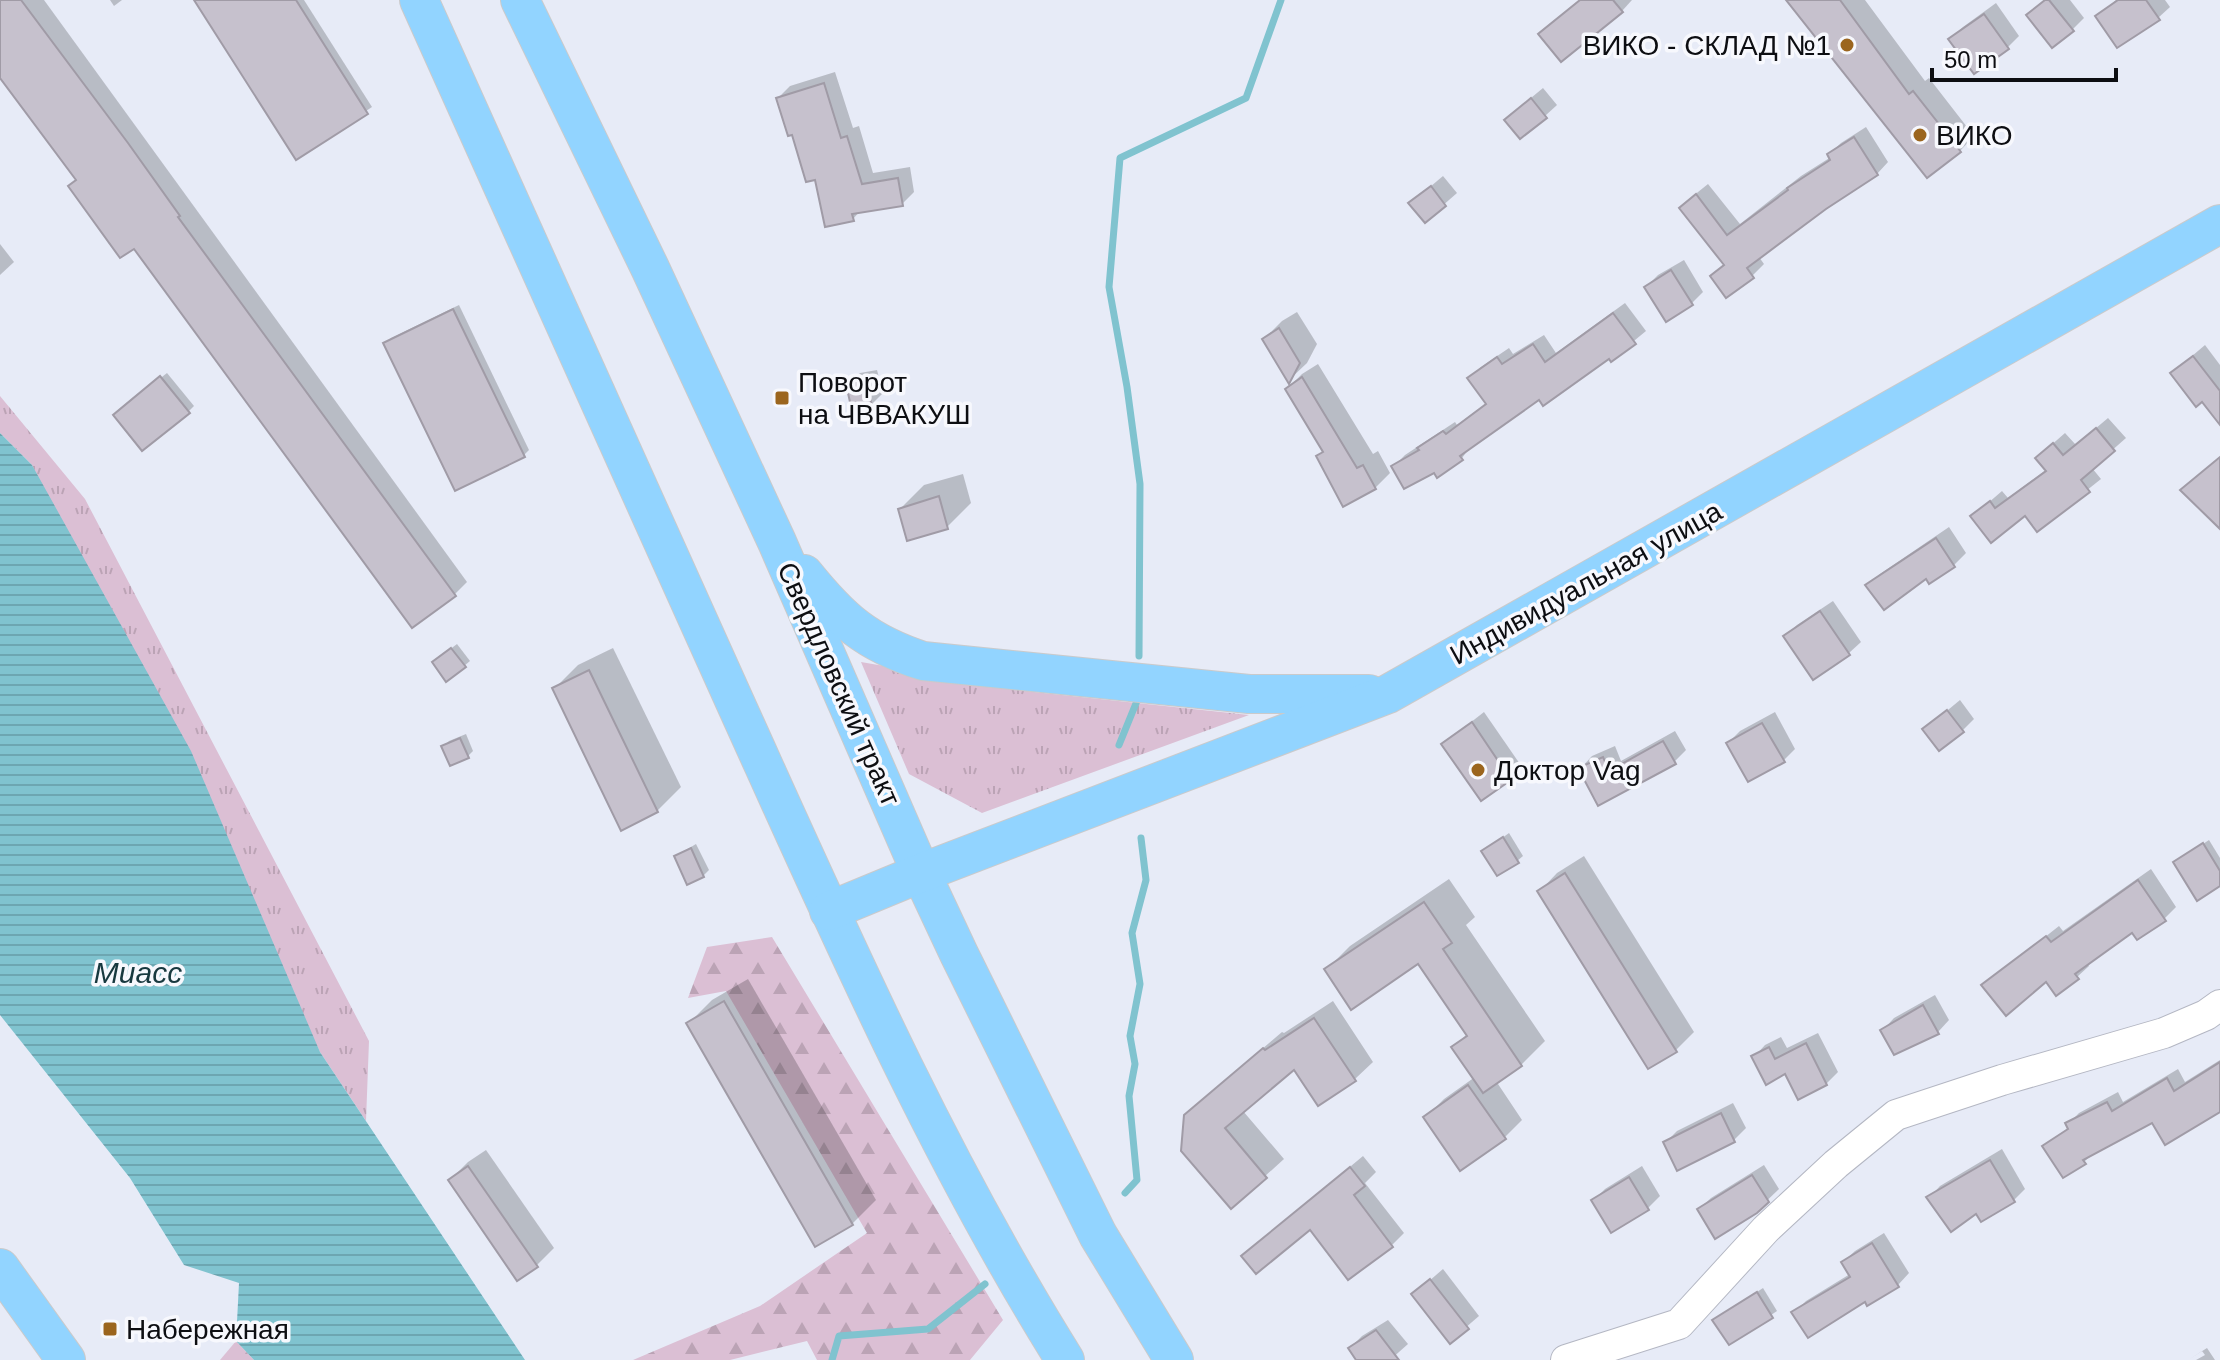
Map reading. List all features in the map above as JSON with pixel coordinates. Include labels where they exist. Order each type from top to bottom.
[{"type":"main road","points":[[419,0],[829,911],[918,1100],[1016,1281],[1065,1360]]},
{"type":"main road","name":"Свердловский тракт","points":[[520,0],[650,268],[777,542],[921,873],[1098,1235],[1174,1360]]},
{"type":"main road","name":"Индивидуальная улица","points":[[829,911],[1388,694],[2220,224]]},
{"type":"main road","points":[[777,542],[827,603],[860,633],[893,651],[923,661],[1249,694],[1388,694]]},
{"type":"main road","points":[[0,1268],[66,1360]]},
{"type":"street","points":[[1566,1360],[1679,1324],[1766,1229],[1836,1164],[1896,1115],[2002,1080],[2164,1033],[2206,1015],[2220,1005]]},
{"type":"green space","points":[[0,396],[85,499],[369,1041],[366,1121],[320,1052],[32,465],[0,433]]},
{"type":"green space","points":[[861,662],[1034,692],[1249,715],[982,813],[909,774]]},
{"type":"green space","points":[[772,937],[1003,1320],[970,1360],[817,1360],[807,1341],[730,1360],[633,1360],[760,1306],[867,1233],[726,991],[688,998],[707,947]]},
{"type":"green space","points":[[236,1341],[254,1360],[220,1360]]},
{"type":"water","name":"Миасс","points":[[0,433],[32,465],[191,751],[320,1052],[525,1360],[254,1360],[236,1341],[239,1283],[184,1265],[130,1178],[0,1015]]},
{"type":"building","points":[[0,0],[21,0],[456,596],[412,628],[134,249],[120,258],[68,186],[76,180],[0,78]]},
{"type":"building","points":[[194,0],[296,0],[368,114],[296,160]]},
{"type":"building","points":[[1580,0],[1613,0],[1623,12],[1561,62],[1538,34]]},
{"type":"building","points":[[1786,0],[1840,0],[1909,94],[1913,91],[1961,152],[1927,178]]},
{"type":"building","points":[[2049,0],[2074,31],[2052,48],[2026,15]]},
{"type":"building","points":[[2118,0],[2146,0],[2160,20],[2117,48],[2095,16]]},
{"type":"building","points":[[1984,14],[2009,49],[1974,74],[1948,39]]},
{"type":"building","points":[[824,83],[841,138],[847,136],[862,184],[898,178],[903,206],[852,214],[854,221],[825,227],[815,180],[806,182],[792,135],[788,136],[776,98]]},
{"type":"building","points":[[1531,98],[1547,118],[1520,139],[1504,120]]},
{"type":"building","points":[[1854,137],[1878,175],[1747,268],[1754,278],[1726,298],[1710,276],[1724,265],[1679,208],[1696,194],[1727,235],[1787,188],[1830,160],[1827,154]]},
{"type":"building","points":[[1431,186],[1446,206],[1425,223],[1408,203]]},
{"type":"building","points":[[1671,270],[1693,305],[1666,322],[1644,287]]},
{"type":"building","points":[[453,309],[525,457],[455,491],[383,343]]},
{"type":"building","points":[[1613,313],[1636,344],[1611,362],[1609,359],[1543,406],[1539,400],[1460,456],[1463,460],[1437,478],[1434,473],[1404,489],[1391,466],[1443,431],[1446,434],[1486,404],[1467,378],[1497,357],[1502,364],[1533,344],[1545,362]]},
{"type":"building","points":[[1279,328],[1300,363],[1289,384],[1262,339]]},
{"type":"building","points":[[2193,356],[2220,391],[2220,425],[2202,402],[2196,407],[2170,373]]},
{"type":"building","points":[[160,376],[190,413],[142,451],[113,415]]},
{"type":"building","points":[[1302,377],[1357,468],[1363,465],[1376,489],[1343,507],[1316,456],[1323,452],[1285,389]]},
{"type":"building","points":[[866,380],[872,407],[852,411],[846,384]]},
{"type":"building","points":[[2096,428],[2115,451],[2081,480],[2090,492],[2037,532],[2025,516],[1991,543],[1970,516],[1990,501],[1995,508],[2046,471],[2035,458],[2053,443],[2063,455]]},
{"type":"building","points":[[2220,457],[2220,529],[2180,490]]},
{"type":"building","points":[[939,496],[948,529],[907,541],[898,509]]},
{"type":"building","points":[[1936,538],[1955,567],[1929,584],[1926,579],[1884,610],[1865,585]]},
{"type":"building","points":[[1820,611],[1850,655],[1813,680],[1783,636]]},
{"type":"building","points":[[451,648],[466,667],[446,682],[432,662]]},
{"type":"building","points":[[589,670],[658,812],[621,831],[552,688]]},
{"type":"building","points":[[1947,710],[1964,732],[1939,751],[1922,729]]},
{"type":"building","points":[[1472,722],[1511,780],[1481,801],[1441,744]]},
{"type":"building","points":[[1762,723],[1785,762],[1748,782],[1726,743]]},
{"type":"building","points":[[460,738],[469,758],[450,766],[441,746]]},
{"type":"building","points":[[1663,741],[1676,764],[1598,806],[1578,768],[1603,757],[1609,771]]},
{"type":"building","points":[[1503,837],[1519,863],[1497,876],[1481,851]]},
{"type":"building","points":[[2203,843],[2220,871],[2220,886],[2197,901],[2173,862]]},
{"type":"building","points":[[691,848],[704,877],[687,885],[674,856]]},
{"type":"building","points":[[1565,873],[1677,1052],[1648,1069],[1537,891]]},
{"type":"building","points":[[2138,880],[2166,921],[2137,940],[2132,933],[2075,974],[2079,979],[2056,996],[2046,982],[2006,1016],[1981,985],[2046,936],[2051,942]]},
{"type":"building","points":[[1424,902],[1452,943],[1443,949],[1522,1066],[1483,1093],[1451,1047],[1467,1036],[1418,964],[1351,1010],[1324,969]]},
{"type":"building","points":[[724,1001],[853,1225],[815,1247],[686,1023]]},
{"type":"building","points":[[1923,1005],[1939,1034],[1894,1055],[1880,1030]]},
{"type":"building","points":[[1314,1018],[1356,1081],[1318,1106],[1294,1070],[1225,1128],[1267,1178],[1231,1209],[1181,1151],[1184,1115],[1263,1048],[1265,1050]]},
{"type":"building","points":[[1806,1043],[1827,1085],[1798,1100],[1785,1074],[1766,1085],[1751,1056],[1769,1047],[1775,1059]]},
{"type":"building","points":[[2220,1062],[2220,1112],[2165,1145],[2152,1123],[2083,1160],[2086,1164],[2063,1178],[2042,1146],[2068,1129],[2065,1123],[2107,1102],[2112,1111],[2167,1078],[2174,1091]]},
{"type":"building","points":[[1468,1085],[1506,1139],[1460,1171],[1423,1117]]},
{"type":"building","points":[[1721,1113],[1735,1142],[1677,1171],[1663,1142]]},
{"type":"building","points":[[1990,1160],[2015,1202],[1981,1222],[1976,1214],[1951,1232],[1926,1197]]},
{"type":"building","points":[[468,1166],[538,1267],[517,1281],[448,1180]]},
{"type":"building","points":[[1350,1167],[1365,1186],[1354,1195],[1393,1247],[1348,1280],[1310,1230],[1256,1274],[1241,1256]]},
{"type":"building","points":[[1752,1175],[1769,1202],[1715,1239],[1697,1209]]},
{"type":"building","points":[[1629,1177],[1649,1210],[1611,1233],[1591,1200]]},
{"type":"building","points":[[1872,1243],[1899,1287],[1867,1306],[1865,1302],[1808,1338],[1791,1312],[1850,1277],[1841,1262]]},
{"type":"building","points":[[1430,1279],[1469,1329],[1450,1344],[1411,1294]]},
{"type":"building","points":[[1757,1292],[1773,1318],[1729,1345],[1712,1320]]},
{"type":"building","points":[[1376,1330],[1399,1360],[1356,1360],[1348,1348]]},
{"type":"waterway","points":[[1139,656],[1140,484],[1109,287],[1120,158],[1246,98],[1281,0]]},
{"type":"waterway","points":[[1119,745],[1139,696]]},
{"type":"waterway","points":[[1125,1193],[1137,1180],[1129,1096],[1135,1064],[1130,1036],[1140,984],[1132,933],[1146,880],[1141,838]]},
{"type":"waterway","points":[[832,1360],[839,1336],[928,1329],[985,1284]]},
{"type":"place","name":"ВИКО - СКЛАД №1","points":[[1847,45]]},
{"type":"place","name":"ВИКО","points":[[1920,135]]},
{"type":"place","name":"Поворот на ЧВВАКУШ","points":[[782,398]]},
{"type":"place","name":"Доктор Vag","points":[[1478,770]]},
{"type":"place","name":"Набережная","points":[[110,1329]]}]
